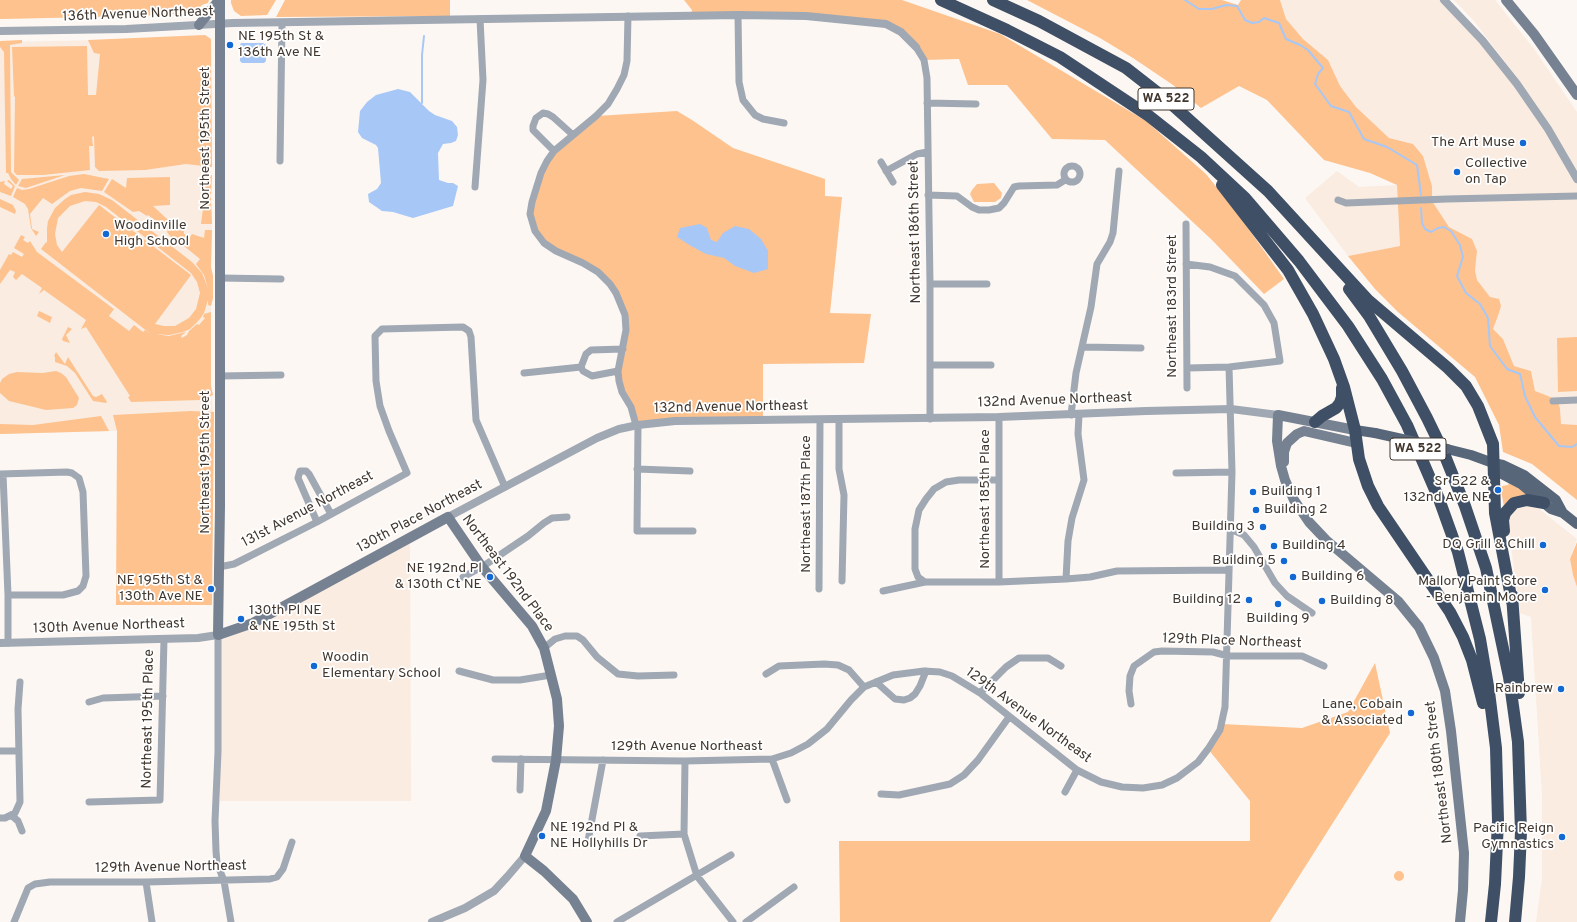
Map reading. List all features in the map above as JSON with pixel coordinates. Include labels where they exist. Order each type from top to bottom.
[{"type":"highway","name":"WA 522","points":[[941,0],[1007,30],[1060,57],[1150,116],[1201,157],[1245,198],[1299,261],[1348,326],[1382,379],[1407,425],[1439,499],[1458,552],[1480,639],[1496,748],[1498,821],[1496,884],[1490,922]]},
{"type":"highway","name":"WA 522","points":[[993,0],[1039,21],[1126,68],[1167,100],[1268,191],[1309,237],[1369,316],[1402,371],[1443,450],[1465,506],[1486,568],[1509,677],[1518,742],[1521,832],[1515,922]]},
{"type":"highway","points":[[1201,157],[1288,270],[1313,314],[1341,377],[1355,430],[1361,468],[1373,496],[1450,612],[1463,637],[1480,689],[1489,738],[1497,804]]},
{"type":"highway","points":[[1309,237],[1368,300],[1448,368],[1466,386],[1478,406],[1493,444],[1495,513],[1512,602]]},
{"type":"highway","points":[[1315,422],[1336,408],[1340,403],[1342,397],[1341,377]]},
{"type":"highway","points":[[1518,742],[1521,713],[1512,602],[1512,582],[1504,526],[1504,516],[1510,506],[1519,501],[1531,500],[1544,503]]},
{"type":"main road","name":"Northeast 195th Street","points":[[218,635],[220,0]]},
{"type":"main road","points":[[199,25],[220,0]]},
{"type":"main road","points":[[1506,0],[1534,34],[1577,95]]},
{"type":"main road","name":"132nd Avenue Northeast","points":[[1278,415],[1375,433],[1471,455],[1493,463]]},
{"type":"main road","name":"Northeast 180th Street","points":[[1278,415],[1278,453],[1285,480],[1294,500],[1318,532],[1398,601],[1419,627],[1434,658],[1445,691],[1451,730],[1464,853],[1460,922]]},
{"type":"main road","points":[[1285,480],[1285,448],[1290,439],[1296,434],[1304,431],[1356,443]]},
{"type":"main road","points":[[1493,463],[1502,474],[1521,484],[1544,503],[1563,513],[1577,524]]},
{"type":"main road","points":[[1493,463],[1503,464],[1524,475],[1556,500],[1563,513]]},
{"type":"main road","name":"Northeast 192nd Place","points":[[448,517],[482,568],[532,626],[544,648],[551,675],[556,699],[559,726],[556,760],[546,811],[525,856]]},
{"type":"main road","name":"130th Place Northeast","points":[[218,635],[254,623],[448,517]]},
{"type":"main road","points":[[525,856],[544,871],[569,895],[586,922]]},
{"type":"street","points":[[1444,0],[1482,40],[1517,84],[1548,129],[1577,179]]},
{"type":"street","points":[[738,15],[738,82],[743,100],[752,112],[763,119],[784,123]]},
{"type":"street","name":"136th Avenue Northeast","points":[[0,31],[126,29],[282,23],[628,16],[806,16],[886,24],[901,32],[916,47]]},
{"type":"street","points":[[628,16],[627,61],[624,75],[618,89],[608,104],[554,151],[547,161],[541,173],[533,197],[530,214],[531,222],[535,231],[544,243],[556,251],[583,263],[598,272],[610,284],[621,303],[625,315],[626,330],[618,372],[622,392],[631,407],[637,425],[637,531],[693,531]]},
{"type":"street","points":[[475,187],[483,80],[480,19]]},
{"type":"street","points":[[280,161],[282,23]]},
{"type":"street","name":"Northeast 186th Street","points":[[916,47],[924,60],[927,78],[930,419]]},
{"type":"street","points":[[927,103],[976,104]]},
{"type":"street","points":[[554,151],[534,130],[533,126],[536,118],[543,113],[548,114],[573,135]]},
{"type":"street","points":[[886,171],[917,154],[927,152]]},
{"type":"street","points":[[881,162],[893,182]]},
{"type":"street","points":[[1066,579],[1068,541],[1072,518],[1084,480],[1075,415],[1076,373],[1091,307],[1097,264],[1110,242],[1113,233],[1119,171]]},
{"type":"street","points":[[928,195],[957,196],[972,207],[979,210],[989,210],[999,208],[1014,187],[1057,185],[1065,180]]},
{"type":"street","points":[[1338,200],[1346,204],[1447,199],[1577,196]]},
{"type":"street","name":"Northeast 183rd Street","points":[[1186,224],[1187,388]]},
{"type":"street","points":[[1186,264],[1210,267],[1235,276],[1264,305],[1274,323],[1280,361],[1229,367],[1187,368]]},
{"type":"street","points":[[220,278],[281,279]]},
{"type":"street","points":[[930,284],[987,284]]},
{"type":"street","name":"131st Avenue Northeast","points":[[219,567],[240,561],[317,522],[407,473],[380,406],[376,381],[374,336],[382,329],[463,327],[469,330],[471,337],[473,393],[476,420],[504,487]]},
{"type":"street","points":[[1083,347],[1141,348]]},
{"type":"street","points":[[580,367],[586,354],[592,350],[623,349]]},
{"type":"street","points":[[930,365],[991,365]]},
{"type":"street","points":[[580,367],[583,371],[592,376],[618,372]]},
{"type":"street","points":[[524,373],[580,367]]},
{"type":"street","name":"129th Avenue Northeast","points":[[495,759],[684,761],[772,759],[791,753],[808,744],[827,729],[864,687],[893,675],[926,671],[940,672],[952,676],[980,693],[1076,770],[1101,782],[1122,787],[1144,788],[1162,785],[1177,778],[1198,762],[1215,738],[1222,724],[1225,707],[1228,656],[1232,472],[1229,367]]},
{"type":"street","points":[[220,376],[281,375]]},
{"type":"street","points":[[1553,401],[1577,400]]},
{"type":"street","name":"132nd Avenue Northeast","points":[[637,425],[675,421],[930,419],[1231,409],[1278,415]]},
{"type":"street","name":"Northeast 185th Place","points":[[999,417],[999,582]]},
{"type":"street","name":"Northeast 187th Place","points":[[819,589],[820,420]]},
{"type":"street","points":[[839,420],[839,469],[844,495],[842,581]]},
{"type":"street","name":"130th Place Northeast","points":[[448,517],[597,438],[619,429],[637,425]]},
{"type":"street","points":[[637,469],[690,471]]},
{"type":"street","points":[[4,643],[8,595],[1,474],[63,471],[72,473],[81,482],[83,492],[86,576],[83,586],[78,591],[63,595],[8,595]]},
{"type":"street","points":[[317,522],[299,482],[298,474],[300,472],[306,471],[309,474],[331,514]]},
{"type":"street","points":[[1176,473],[1232,472]]},
{"type":"street","points":[[925,582],[918,577],[915,569],[915,529],[919,510],[926,499],[934,489],[946,482],[958,480],[999,480]]},
{"type":"street","points":[[463,577],[482,568],[552,518],[567,518]]},
{"type":"street","points":[[1230,529],[1244,535],[1254,548],[1275,583],[1287,596],[1312,613]]},
{"type":"street","points":[[883,591],[925,582],[999,582],[1066,579],[1090,577],[1117,571],[1229,570]]},
{"type":"street","name":"130th Avenue Northeast","points":[[4,643],[164,639],[218,635]]},
{"type":"street","name":"Northeast 195th Street","points":[[218,635],[218,752],[215,821],[216,851],[217,863],[224,881],[231,922]]},
{"type":"street","points":[[544,648],[555,639],[565,636],[577,636],[583,640],[597,657],[618,674],[638,676],[674,675]]},
{"type":"street","name":"Northeast 195th Place","points":[[89,802],[160,800],[164,639]]},
{"type":"street","name":"129th Place Northeast","points":[[1131,704],[1129,691],[1130,676],[1134,666],[1154,652],[1213,652],[1228,656],[1302,656],[1324,666]]},
{"type":"street","points":[[980,693],[1006,667],[1019,658],[1048,658],[1061,666]]},
{"type":"street","points":[[766,674],[779,666],[824,664],[838,665],[849,670],[864,687]]},
{"type":"street","points":[[459,671],[493,680],[520,680],[551,675]]},
{"type":"street","points":[[876,682],[895,699],[904,700],[915,694],[926,671]]},
{"type":"street","points":[[0,818],[5,818],[15,813],[20,802],[18,709],[20,682]]},
{"type":"street","points":[[89,702],[103,698],[163,696]]},
{"type":"street","points":[[881,794],[899,795],[950,784],[964,775],[978,760],[1009,716]]},
{"type":"street","points":[[0,751],[19,750]]},
{"type":"street","points":[[520,790],[521,759]]},
{"type":"street","points":[[772,759],[787,800]]},
{"type":"street","points":[[588,841],[603,760]]},
{"type":"street","points":[[684,761],[684,834],[697,876],[733,922]]},
{"type":"street","points":[[1065,792],[1076,770]]},
{"type":"street","points":[[11,815],[18,821],[22,831]]},
{"type":"street","points":[[640,836],[684,834]]},
{"type":"street","name":"129th Avenue Northeast","points":[[14,922],[28,888],[35,884],[50,882],[224,881],[270,879],[277,877],[283,869],[292,842]]},
{"type":"street","points":[[617,922],[731,855]]},
{"type":"street","points":[[432,922],[481,900],[508,877],[525,856]]},
{"type":"street","points":[[146,882],[152,922]]},
{"type":"street","points":[[746,922],[794,887]]},
{"type":"shaded area","points":[[0,0],[209,0],[208,3],[202,5],[195,13],[137,16],[0,19]]},
{"type":"shaded area","points":[[231,0],[276,0],[267,15],[241,16],[234,11]]},
{"type":"shaded area","points":[[285,0],[450,0],[450,16],[276,17]]},
{"type":"shaded area","points":[[684,0],[902,0],[1000,34],[1146,121],[1206,174],[1238,214],[1284,279],[1264,294],[1212,240],[1105,140],[1052,139],[1007,85],[968,85],[959,59],[924,60],[901,32],[842,17],[691,15],[692,10]]},
{"type":"shaded area","points":[[1027,0],[1222,0],[1238,5],[1241,0],[1280,0],[1286,19],[1303,39],[1328,60],[1340,86],[1356,107],[1389,138],[1413,144],[1423,156],[1432,186],[1432,201],[1449,227],[1472,239],[1477,251],[1475,270],[1477,280],[1490,297],[1499,299],[1501,306],[1493,329],[1503,339],[1514,366],[1531,371],[1535,391],[1558,400],[1561,424],[1577,425],[1577,500],[1532,464],[1503,452],[1499,425],[1475,377],[1398,312],[1375,289],[1348,256],[1400,246],[1397,185],[1370,173],[1324,160],[1267,100],[1239,86],[1201,108],[1173,85],[1133,58],[1100,38]]},
{"type":"shaded area","points":[[1280,0],[1444,0],[1517,84],[1577,179],[1577,433],[1560,425],[1535,391],[1531,371],[1514,366],[1503,339],[1492,329],[1501,306],[1490,297],[1477,280],[1475,270],[1461,233],[1449,227],[1432,201],[1432,186],[1423,156],[1412,144],[1389,138],[1356,107],[1340,86],[1327,60],[1303,39],[1286,19]]},
{"type":"shaded area","points":[[1454,0],[1495,0],[1534,49],[1577,112],[1577,172],[1545,118],[1516,76],[1474,21]]},
{"type":"shaded area","points":[[205,35],[211,39],[212,167],[186,164],[145,170],[99,171],[95,167],[94,136],[92,137],[93,146],[89,146],[90,170],[43,175],[17,175],[14,172],[15,97],[12,47],[87,46],[88,95],[96,95],[100,54],[94,53],[88,40]]},
{"type":"shaded area","name":"Woodinville High School","points":[[205,38],[211,43],[211,267],[213,276],[213,298],[211,306],[211,386],[214,422],[117,431],[0,434],[0,42]]},
{"type":"shaded area","points":[[22,40],[22,43],[10,45],[11,172],[19,180],[16,185],[8,173],[6,173],[4,52],[0,47],[0,41]]},
{"type":"shaded area","points":[[677,111],[733,148],[825,179],[825,196],[842,197],[830,313],[871,314],[864,363],[763,364],[763,420],[638,425],[619,381],[625,340],[621,303],[598,272],[556,251],[535,231],[530,214],[547,161],[596,116]]},
{"type":"shaded area","points":[[1337,171],[1359,187],[1397,185],[1400,246],[1348,256],[1305,198]]},
{"type":"shaded area","points":[[84,174],[109,179],[102,191],[81,188],[70,191],[52,204],[43,198],[30,214],[32,229],[39,232],[36,236],[31,228],[28,209],[25,204],[13,197],[17,188],[22,190],[29,189],[69,176]]},
{"type":"shaded area","points":[[65,175],[26,188],[18,186],[22,179]]},
{"type":"shaded area","points":[[212,175],[212,224],[201,224],[207,176]]},
{"type":"shaded area","points":[[170,177],[170,205],[153,206],[179,230],[184,231],[184,234],[190,235],[182,245],[170,236],[167,232],[168,230],[148,215],[147,216],[139,211],[133,212],[104,192],[112,179],[126,188],[127,178]]},
{"type":"shaded area","points":[[9,180],[15,186],[11,196],[0,192],[0,182],[5,181],[4,184],[11,189],[13,186],[7,181]]},
{"type":"shaded area","points":[[994,183],[1002,193],[1001,198],[995,202],[974,202],[970,194],[977,184]]},
{"type":"shaded area","points":[[85,192],[99,194],[112,200],[192,262],[202,273],[208,288],[204,275],[196,264],[200,259],[184,246],[192,234],[204,238],[205,230],[212,230],[211,267],[213,276],[213,298],[211,306],[208,305],[208,300],[204,313],[190,329],[169,335],[155,334],[169,336],[186,332],[181,336],[182,338],[187,335],[189,331],[197,324],[199,325],[205,318],[203,317],[204,314],[211,312],[211,386],[213,395],[200,400],[131,402],[128,397],[130,396],[86,327],[81,329],[86,320],[44,290],[39,294],[42,288],[22,274],[16,280],[13,277],[15,272],[10,270],[0,284],[0,270],[9,254],[11,255],[13,252],[22,257],[24,254],[14,248],[21,235],[25,237],[23,240],[28,243],[30,241],[37,252],[114,309],[109,316],[129,331],[134,325],[143,332],[145,330],[152,335],[41,249],[46,242],[47,243],[48,221],[55,208],[71,195]],"holes":[[[85,201],[96,202],[106,207],[191,273],[197,282],[200,293],[196,309],[189,318],[175,326],[155,324],[191,275],[99,205],[62,252],[57,245],[55,234],[58,218],[70,206]]]},
{"type":"shaded area","points":[[0,199],[13,205],[16,211],[15,214],[0,207]]},
{"type":"shaded area","points":[[39,311],[52,317],[50,323],[37,316]]},
{"type":"shaded area","points":[[68,327],[72,329],[66,335],[70,343],[63,341],[62,339]]},
{"type":"shaded area","points":[[1577,337],[1577,391],[1558,392],[1557,338]]},
{"type":"shaded area","points":[[56,352],[65,364],[68,357],[93,396],[96,397],[102,394],[107,402],[106,403],[93,401],[75,373],[67,366],[55,362],[54,356]]},
{"type":"shaded area","points":[[56,371],[66,377],[79,398],[77,405],[73,408],[46,410],[9,401],[0,393],[0,383],[2,379],[9,374],[17,372],[42,373]]},
{"type":"shaded area","points":[[191,411],[214,412],[212,605],[116,605],[117,431],[113,415]]},
{"type":"shaded area","points":[[101,416],[109,431],[0,434],[0,424],[33,425]]},
{"type":"shaded area","points":[[1509,483],[1527,493],[1504,507],[1501,490],[1502,486],[1508,485]]},
{"type":"shaded area","points":[[1525,505],[1538,508],[1577,539],[1570,559],[1577,587],[1577,922],[1536,922],[1542,879],[1542,795],[1531,617],[1520,613],[1508,525],[1510,516],[1514,510]]},
{"type":"shaded area","name":"Woodin Elementary School","points":[[410,537],[411,801],[220,801],[218,635]]},
{"type":"shaded area","points":[[1577,542],[1577,587],[1570,559]]},
{"type":"shaded area","points":[[1375,663],[1390,733],[1270,922],[840,922],[839,841],[1250,841],[1250,801],[1208,749],[1222,724],[1302,728],[1348,712]]},
{"type":"shaded area","points":[[1397,871],[1401,871],[1403,872],[1403,880],[1397,881],[1394,878],[1394,874]]},
{"type":"water","points":[[241,43],[263,43],[266,45],[266,61],[264,63],[242,63],[240,61]]},
{"type":"water","points":[[398,89],[410,92],[429,111],[435,115],[452,121],[457,127],[458,135],[456,141],[443,144],[438,153],[439,180],[453,183],[458,186],[453,206],[413,218],[393,212],[382,211],[369,202],[368,194],[377,189],[381,183],[378,148],[376,145],[362,138],[358,132],[360,111],[367,102],[376,95]]},
{"type":"water","points":[[700,224],[707,228],[711,240],[717,242],[723,233],[735,226],[749,229],[761,239],[768,251],[768,269],[754,273],[735,266],[724,258],[706,254],[677,237],[680,228]]},
{"type":"waterway","points":[[1185,0],[1199,9],[1212,9],[1226,5],[1237,6],[1245,20],[1252,23],[1259,22],[1264,18],[1279,23],[1286,39],[1308,50],[1323,68],[1318,74],[1315,84],[1331,106],[1349,112],[1364,139],[1387,147],[1417,165],[1421,195]]},
{"type":"waterway","points":[[422,103],[422,55],[424,36]]},
{"type":"waterway","points":[[1421,208],[1422,223],[1425,229],[1431,232],[1438,228],[1444,227],[1451,231],[1460,245],[1463,257],[1457,276],[1466,293],[1480,304],[1488,318],[1490,346],[1507,369],[1520,374],[1525,396],[1535,417],[1559,446],[1572,447],[1577,444]]},
{"type":"place","name":"NE 195th St & 136th Ave NE","points":[[230,45]]},
{"type":"place","name":"The Art Muse","points":[[1523,143]]},
{"type":"place","name":"Collective on Tap","points":[[1457,172]]},
{"type":"place","name":"Woodinville High School","points":[[106,234]]},
{"type":"place","name":"Sr 522 & 132nd Ave NE","points":[[1498,490]]},
{"type":"place","name":"Building 1","points":[[1253,492]]},
{"type":"place","name":"Building 2","points":[[1256,510]]},
{"type":"place","name":"Building 3","points":[[1263,527]]},
{"type":"place","name":"DQ Grill & Chill","points":[[1543,545]]},
{"type":"place","name":"Building 4","points":[[1274,546]]},
{"type":"place","name":"Building 5","points":[[1284,561]]},
{"type":"place","name":"NE 192nd Pl & 130th Ct NE","points":[[490,577]]},
{"type":"place","name":"Building 6","points":[[1293,577]]},
{"type":"place","name":"NE 195th St & 130th Ave NE","points":[[211,589]]},
{"type":"place","name":"Mallory Paint Store - Benjamin Moore","points":[[1545,590]]},
{"type":"place","name":"Building 12","points":[[1249,600]]},
{"type":"place","name":"Building 8","points":[[1322,601]]},
{"type":"place","name":"Building 9","points":[[1278,604]]},
{"type":"place","name":"130th Pl NE & NE 195th St","points":[[241,619]]},
{"type":"place","name":"Woodin Elementary School","points":[[314,666]]},
{"type":"place","name":"Rainbrew","points":[[1561,689]]},
{"type":"place","name":"Lane, Cobain & Associated","points":[[1411,713]]},
{"type":"place","name":"NE 192nd Pl & NE Hollyhills Dr","points":[[542,836]]},
{"type":"place","name":"Pacific Reign Gymnastics","points":[[1562,837]]}]
